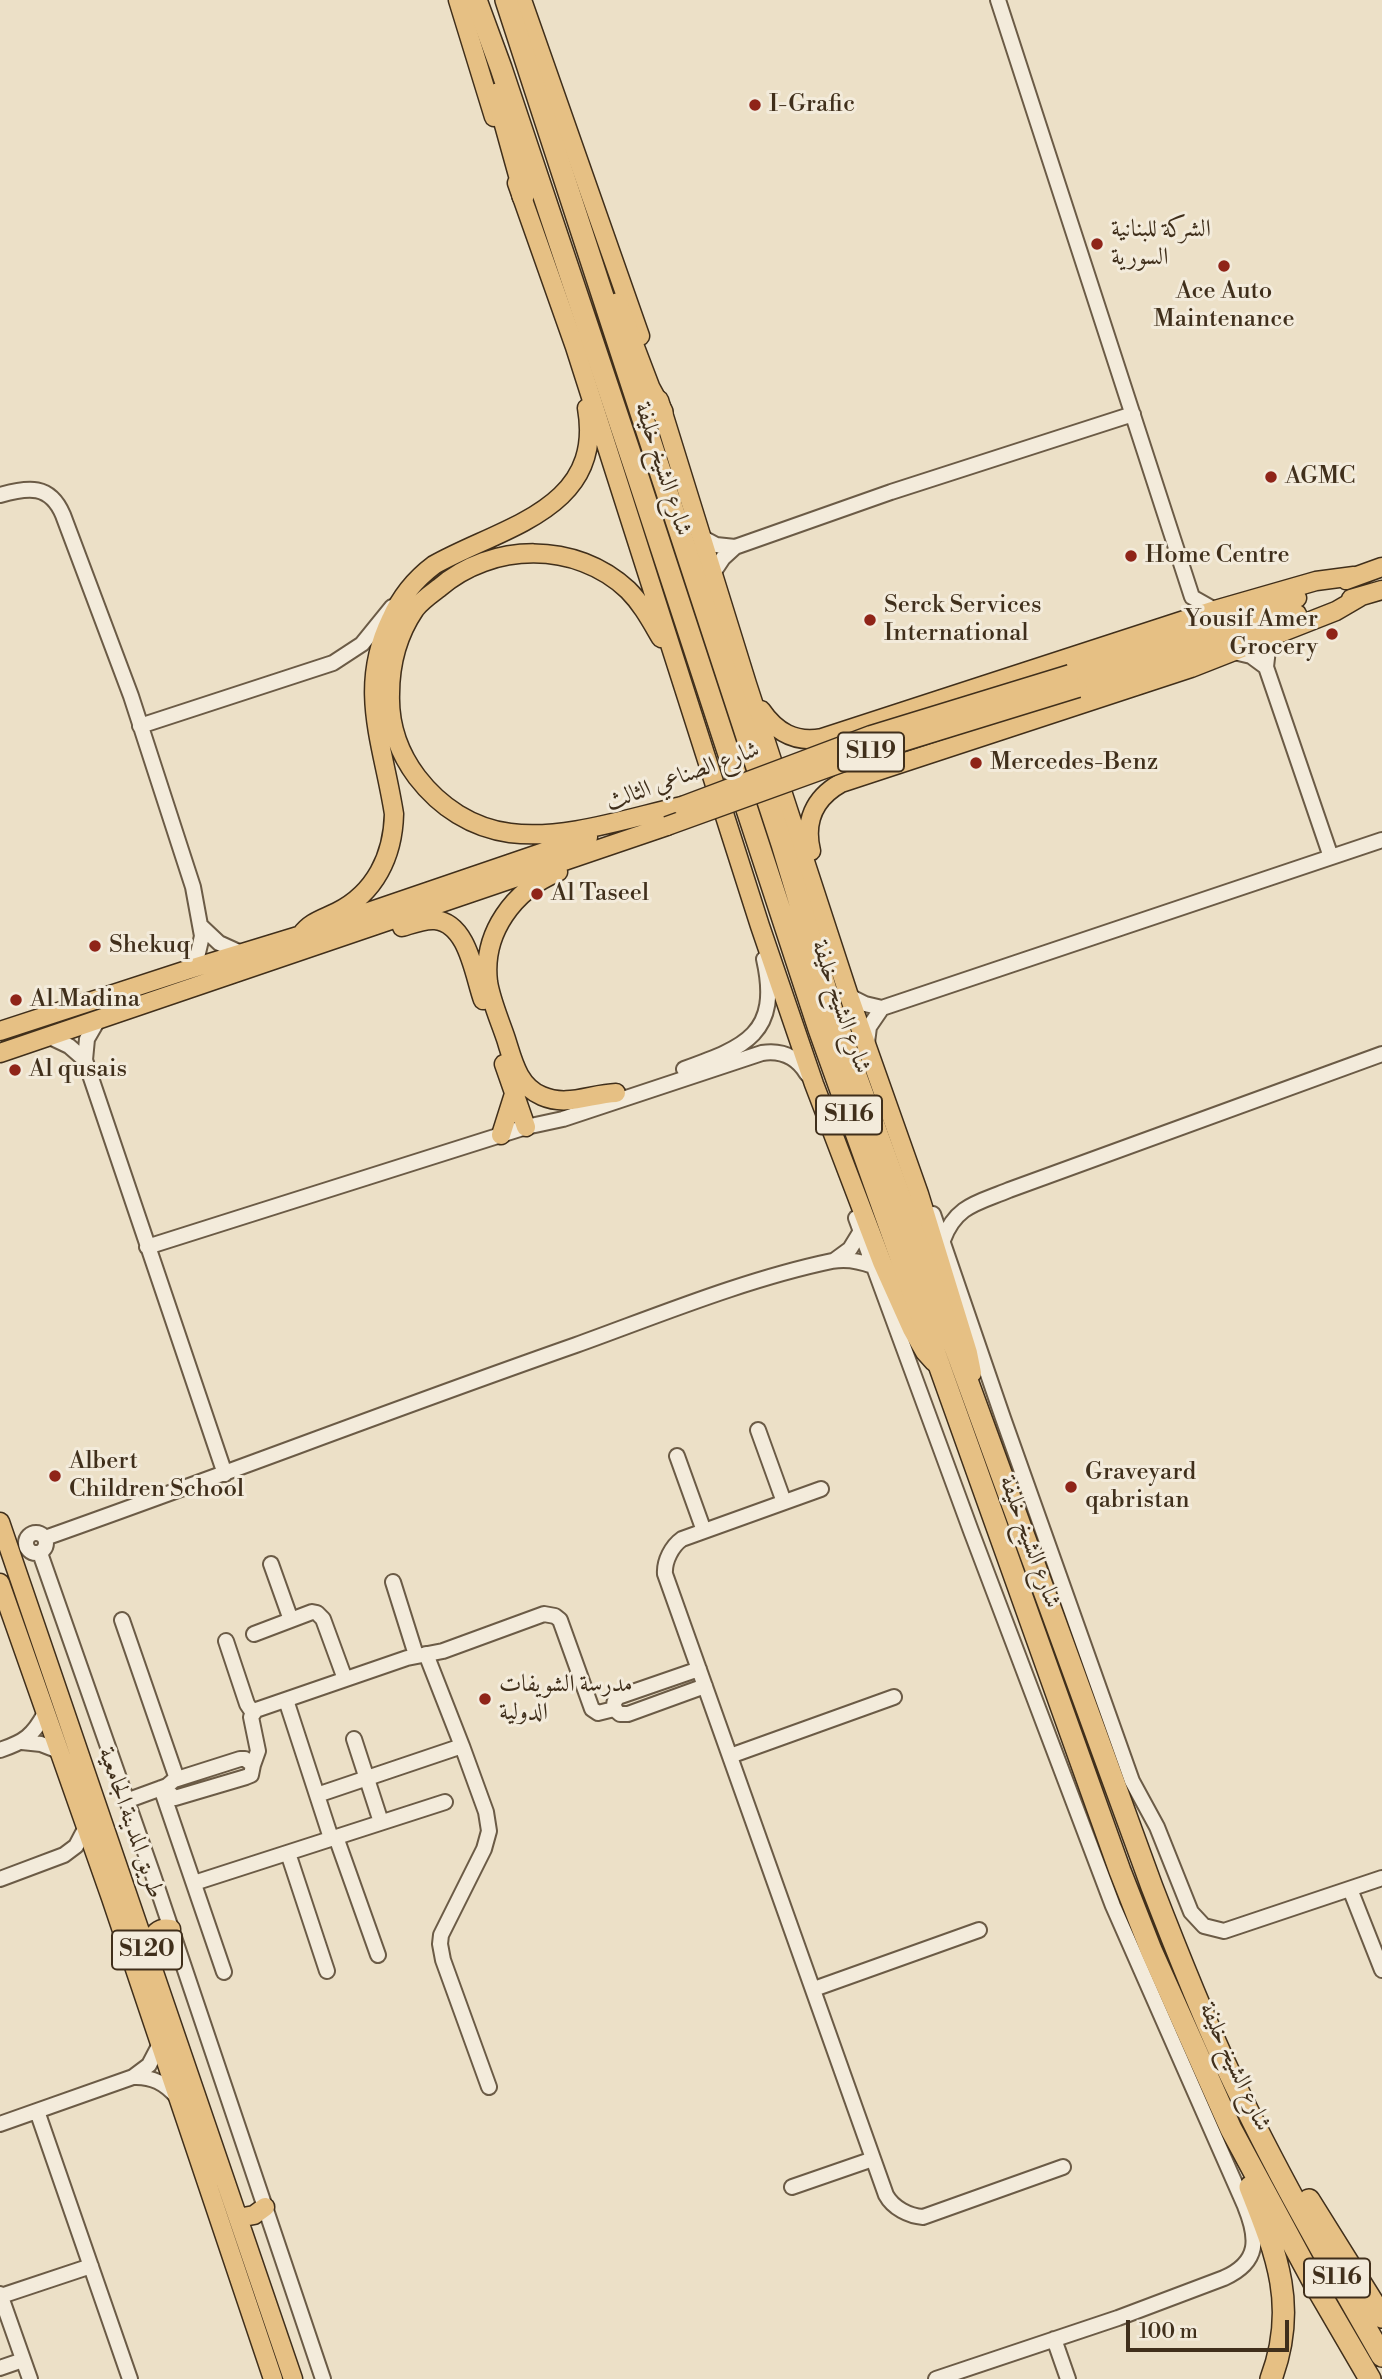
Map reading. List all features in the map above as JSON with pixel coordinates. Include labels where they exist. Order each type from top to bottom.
[{"type":"highway","name":"شارع الشيخ خليفة","points":[[506,0],[782,844],[832,1010],[1175,1947],[1202,2013],[1256,2128],[1284,2204]]},
{"type":"highway","points":[[478,6],[485,52],[523,196]]},
{"type":"highway","name":"شارع الشيخ خليفة","points":[[478,6],[633,464],[818,1029],[1089,1786],[1151,1950],[1231,2129],[1284,2204]]},
{"type":"highway","points":[[580,231],[604,269],[649,388],[662,412]]},
{"type":"highway","points":[[1040,1579],[1065,1592]]},
{"type":"highway","points":[[1077,1807],[1089,1786]]},
{"type":"highway","points":[[1256,2128],[1274,2143],[1382,2317]]},
{"type":"highway","points":[[1231,2129],[1282,2277],[1285,2321],[1282,2343],[1271,2379]]},
{"type":"highway","name":"S116","points":[[1284,2204],[1382,2356]]},
{"type":"highway","name":"S116","points":[[1284,2204],[1314,2283],[1370,2379]]},
{"type":"main road","points":[[458,0],[498,131],[575,347],[760,926],[814,1084],[882,1262],[925,1352],[939,1367]]},
{"type":"main road","points":[[522,0],[641,338],[747,684],[849,996],[909,1167],[968,1353],[972,1394]]},
{"type":"main road","points":[[301,935],[313,923],[356,900],[373,883],[387,856],[394,814],[374,718],[373,681],[380,644],[401,599],[422,574],[434,565],[527,522],[555,504],[566,492],[583,463],[589,434],[588,410],[577,373],[575,347]]},
{"type":"main road","points":[[616,1093],[569,1101],[551,1099],[532,1090],[518,1074],[488,982],[493,939],[507,909],[528,888],[554,874],[571,849],[472,823],[440,803],[412,770],[401,751],[390,709],[390,683],[398,642],[417,606],[445,582],[484,561],[527,552],[571,558],[600,571],[627,589],[647,615],[678,668]]},
{"type":"main road","name":"شارع الصناعي الثالث","points":[[0,1031],[571,849],[667,826],[1074,681],[1382,567]]},
{"type":"main road","points":[[747,684],[761,711],[774,726],[791,737],[811,740],[834,735],[1215,610],[1316,581],[1354,576]]},
{"type":"main road","name":"شارع الصناعي الثالث","points":[[0,1053],[358,931],[871,735],[1074,681],[1382,590]]},
{"type":"main road","points":[[820,902],[820,888],[808,833],[809,822],[817,803],[832,788],[1191,668],[1336,611],[1360,597]]},
{"type":"main road","points":[[358,931],[382,932],[434,920],[457,931],[465,947],[514,1094],[532,1125]]},
{"type":"main road","points":[[501,1135],[514,1094]]},
{"type":"main road","name":"طريق المدينة الجامعية","points":[[0,1523],[293,2379]]},
{"type":"main road","name":"طريق المدينة الجامعية","points":[[1,1586],[273,2379]]},
{"type":"main road","points":[[31,1671],[36,1669],[43,1672],[63,1704]]},
{"type":"main road","points":[[147,1948],[156,1931],[171,1929]]},
{"type":"main road","points":[[238,2218],[254,2215],[265,2207]]},
{"type":"street","points":[[998,0],[1192,597],[1215,610]]},
{"type":"street","points":[[713,573],[735,547],[891,492],[1133,414]]},
{"type":"street","points":[[0,495],[24,488],[35,489],[44,492],[59,506],[140,726],[193,887],[202,927],[198,953],[190,969]]},
{"type":"street","points":[[701,537],[716,545],[735,547]]},
{"type":"street","points":[[1179,622],[1192,597]]},
{"type":"street","points":[[140,726],[333,663],[362,644],[401,599]]},
{"type":"street","points":[[1278,634],[1268,649],[1266,667],[1331,857]]},
{"type":"street","points":[[1234,652],[1251,656],[1266,667]]},
{"type":"street","points":[[849,996],[882,1008],[1382,840]]},
{"type":"street","points":[[532,1125],[549,1116],[732,1051],[755,1033],[769,996],[760,926]]},
{"type":"street","points":[[202,927],[219,943],[241,953]]},
{"type":"street","points":[[867,1043],[869,1027],[882,1008]]},
{"type":"street","points":[[98,1020],[87,1039],[85,1060],[225,1474]]},
{"type":"street","points":[[50,1037],[69,1046],[85,1060]]},
{"type":"street","points":[[147,1247],[532,1125],[563,1119],[769,1052],[782,1053],[794,1059],[814,1084]]},
{"type":"street","points":[[929,1203],[944,1209],[961,1210],[1382,1054]]},
{"type":"street","points":[[845,1162],[849,1190],[873,1266],[1031,1692],[1113,1906],[1250,2218],[1255,2242],[1252,2254],[1236,2273],[936,2379]]},
{"type":"street","points":[[909,1167],[919,1177],[943,1240],[1132,1781],[1157,1827],[1191,1912],[1204,1926],[1224,1931],[1382,1878]]},
{"type":"street","points":[[943,1240],[950,1224],[961,1210]]},
{"type":"street","points":[[833,1261],[850,1249],[861,1231]]},
{"type":"street","points":[[45,1538],[717,1295],[833,1261],[854,1260],[873,1266]]},
{"type":"street","points":[[758,1430],[783,1503]]},
{"type":"street","points":[[677,1456],[704,1531]]},
{"type":"street","points":[[821,1489],[679,1541],[665,1567],[873,2159],[888,2200],[895,2207],[918,2217],[929,2216],[1063,2167]]},
{"type":"street","points":[[0,1523],[15,1531],[30,1535],[38,1533],[45,1538],[46,1547],[35,1552],[17,1571]]},
{"type":"street","points":[[30,1535],[26,1544],[35,1552],[126,1801],[323,2379]]},
{"type":"street","points":[[271,1564],[291,1620]]},
{"type":"street","points":[[393,1582],[421,1655],[462,1746],[486,1812],[489,1831],[484,1849],[444,1927],[440,1944],[443,1960],[489,2087]]},
{"type":"street","points":[[254,1634],[312,1612],[321,1615],[345,1679]]},
{"type":"street","points":[[169,1784],[170,1796],[181,1796],[251,1775],[258,1751],[251,1722],[256,1710],[550,1614],[560,1620],[592,1709],[598,1713],[614,1709],[624,1715],[705,1686]]},
{"type":"street","points":[[122,1620],[194,1883],[224,1972]]},
{"type":"street","points":[[226,1641],[247,1704],[253,1713]]},
{"type":"street","points":[[614,1709],[618,1697],[699,1669]]},
{"type":"street","points":[[657,1683],[663,1701]]},
{"type":"street","points":[[730,1756],[894,1697]]},
{"type":"street","points":[[286,1700],[317,1795],[378,1955]]},
{"type":"street","points":[[0,1750],[22,1742],[36,1729],[46,1713]]},
{"type":"street","points":[[354,1739],[381,1822]]},
{"type":"street","points":[[22,1742],[41,1744],[59,1751]]},
{"type":"street","points":[[317,1795],[462,1746]]},
{"type":"street","points":[[126,1801],[169,1784]]},
{"type":"street","points":[[194,1883],[445,1801]]},
{"type":"street","points":[[0,1880],[55,1860],[76,1846],[86,1828]]},
{"type":"street","points":[[288,1853],[327,1971]]},
{"type":"street","points":[[1350,1889],[1382,1970]]},
{"type":"street","points":[[814,1989],[979,1930]]},
{"type":"street","points":[[0,2124],[133,2077],[149,2065],[160,2044]]},
{"type":"street","points":[[133,2077],[162,2083],[177,2098]]},
{"type":"street","points":[[37,2111],[130,2379]]},
{"type":"street","points":[[792,2187],[873,2159]]},
{"type":"street","points":[[30,2379],[0,2295],[91,2266]]},
{"type":"street","points":[[1054,2339],[1068,2379]]},
{"type":"street","points":[[0,2368],[23,2360]]},
{"type":"place","name":"I-Grafic","points":[[755,105]]},
{"type":"place","name":"الشركة للبنانية السورية","points":[[1097,244]]},
{"type":"place","name":"Ace Auto Maintenance","points":[[1224,266]]},
{"type":"place","name":"AGMC","points":[[1271,477]]},
{"type":"place","name":"Home Centre","points":[[1131,556]]},
{"type":"place","name":"Serck Services International","points":[[870,620]]},
{"type":"place","name":"Yousif Amer Grocery","points":[[1332,634]]},
{"type":"place","name":"Mercedes-Benz","points":[[976,763]]},
{"type":"place","name":"Al Taseel","points":[[537,894]]},
{"type":"place","name":"Shekuq","points":[[95,946]]},
{"type":"place","name":"Al Madina","points":[[16,1000]]},
{"type":"place","name":"Al qusais","points":[[15,1070]]},
{"type":"place","name":"Albert Children School","points":[[55,1476]]},
{"type":"place","name":"Graveyard qabristan","points":[[1071,1487]]},
{"type":"place","name":"مدرسة الشويفات الدولية","points":[[485,1699]]}]
